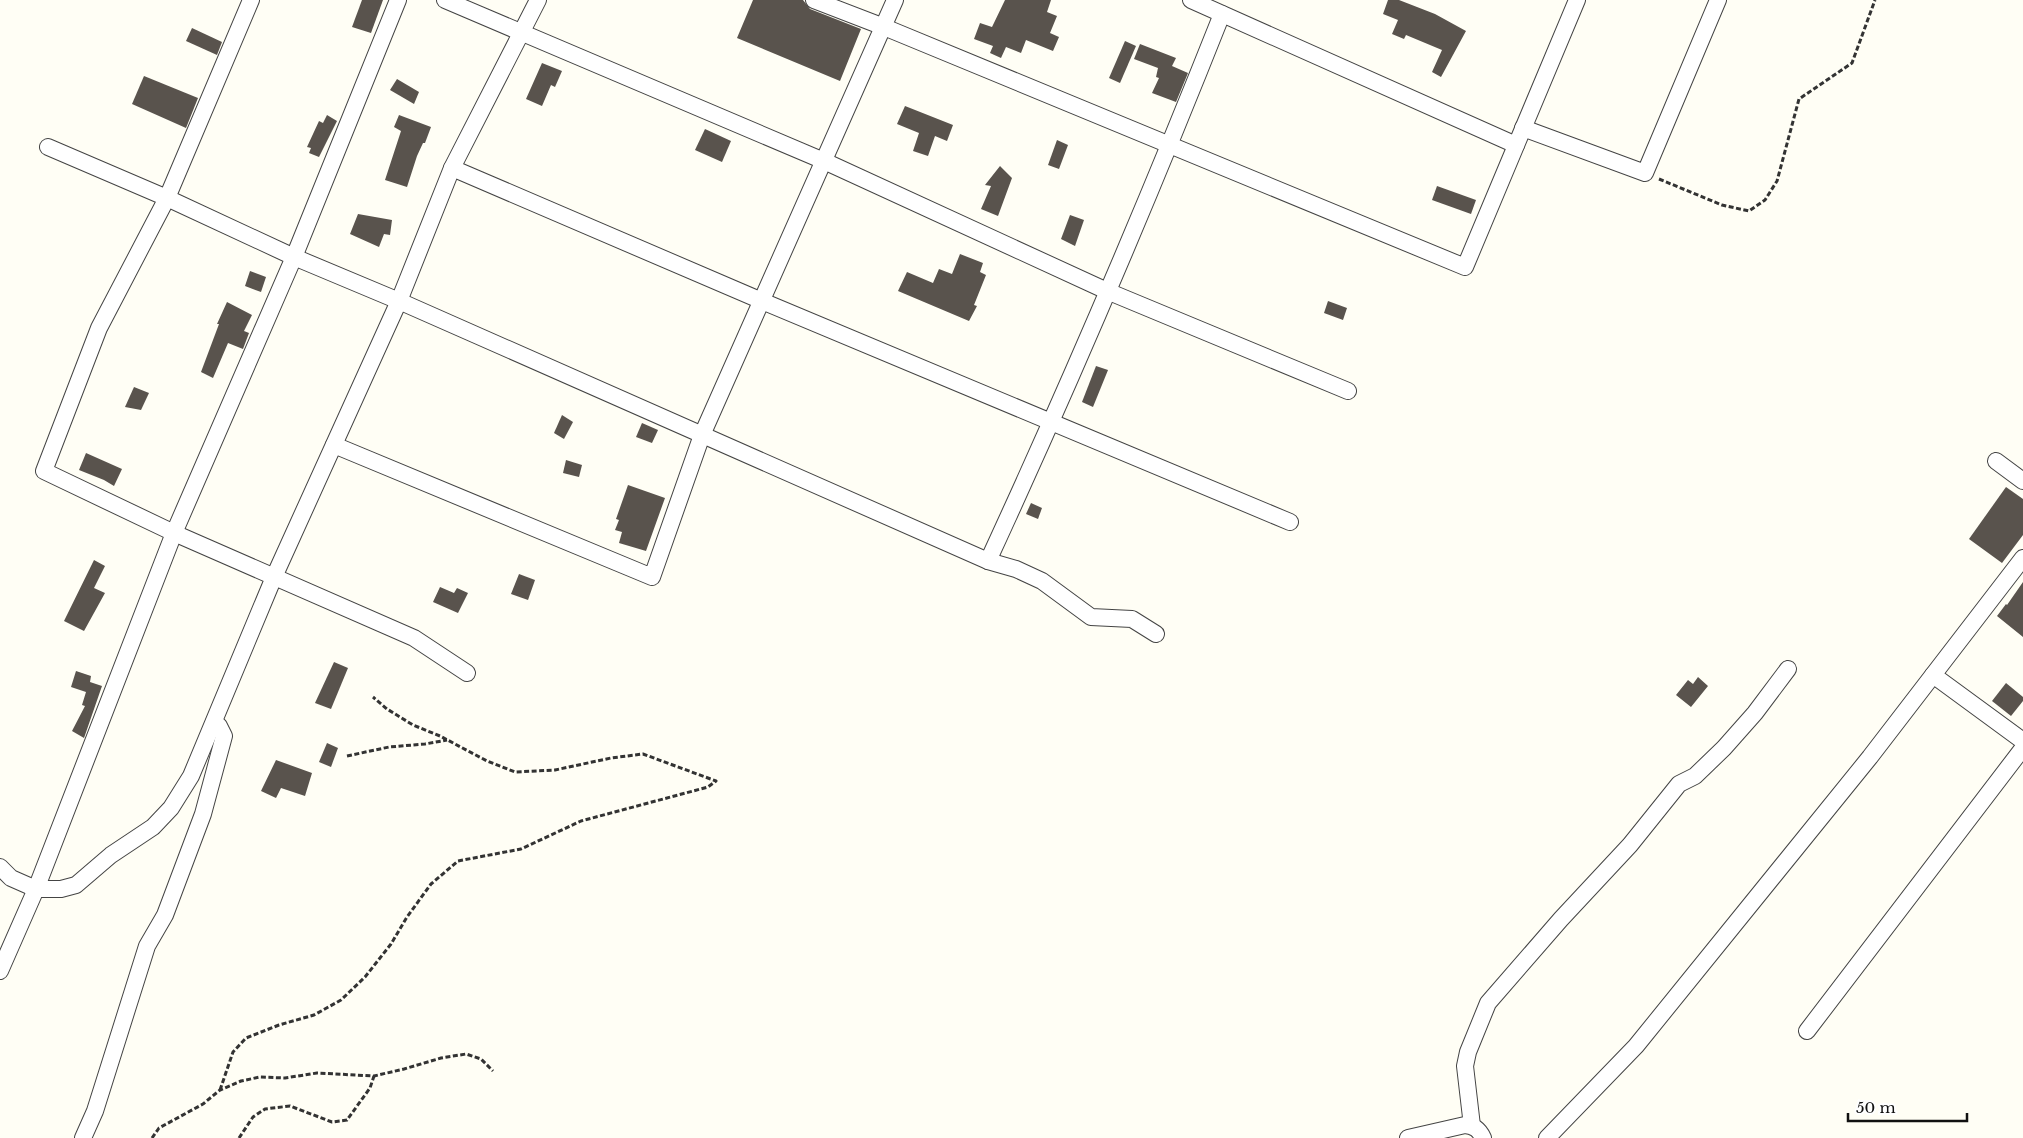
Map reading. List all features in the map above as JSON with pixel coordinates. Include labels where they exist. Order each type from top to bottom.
[{"type":"street","points":[[251,0],[168,198],[99,328],[44,471],[174,533],[414,638],[467,673]]},
{"type":"street","points":[[0,971],[36,889],[174,533],[294,257],[398,0]]},
{"type":"street","points":[[445,0],[824,161],[1107,291],[1348,391]]},
{"type":"street","points":[[0,867],[11,878],[36,889],[62,889],[76,885],[111,854],[153,827],[171,808],[191,776],[274,577],[399,301],[452,168],[538,0]]},
{"type":"street","points":[[814,0],[884,27],[1465,267],[1577,0]]},
{"type":"street","points":[[334,445],[652,577],[702,435],[895,0]]},
{"type":"street","points":[[1191,0],[1516,145]]},
{"type":"street","points":[[1523,128],[1645,173],[1718,0]]},
{"type":"street","points":[[988,561],[1052,423],[1170,146],[1222,14]]},
{"type":"street","points":[[48,147],[168,198],[294,257],[399,301],[988,561],[1016,569],[1042,581],[1091,617],[1132,620],[1156,634]]},
{"type":"street","points":[[452,168],[762,301],[1290,522]]},
{"type":"street","points":[[1996,461],[2023,481]]},
{"type":"street","points":[[1548,1138],[1636,1046],[1870,757],[2023,558]]},
{"type":"street","points":[[1477,1132],[1465,1066],[1468,1052],[1488,1003],[1561,919],[1630,845],[1679,784],[1695,776],[1724,748],[1755,713],[1788,669]]},
{"type":"street","points":[[1933,675],[2023,741]]},
{"type":"street","points":[[83,1138],[95,1111],[147,946],[165,915],[203,814],[224,736],[219,726],[214,722]]},
{"type":"street","points":[[1807,1031],[2023,748]]},
{"type":"street","points":[[1408,1138],[1465,1125],[1477,1132]]},
{"type":"path","points":[[1645,173],[1722,204],[1740,209],[1750,211],[1765,200],[1777,181],[1799,99],[1852,63],[1875,0]]},
{"type":"path","points":[[220,1090],[234,1052],[246,1038],[279,1025],[314,1015],[341,1000],[365,977],[391,944],[407,917],[431,884],[458,861],[521,849],[581,821],[708,788],[716,781],[643,754],[612,758],[555,770],[515,772],[487,761],[448,740],[413,725],[387,709],[373,696]]},
{"type":"path","points":[[347,756],[389,747],[448,740]]},
{"type":"path","points":[[152,1138],[159,1128],[203,1104],[220,1090],[241,1081],[260,1077],[285,1078],[317,1073],[374,1076],[404,1070],[442,1058],[466,1054],[481,1059],[493,1070]]},
{"type":"path","points":[[239,1138],[253,1117],[265,1109],[290,1106],[332,1122],[347,1120],[370,1088],[374,1076]]},
{"type":"building","points":[[362,0],[383,0],[371,33],[352,27]]},
{"type":"building","points":[[753,0],[803,0],[810,9],[861,29],[840,81],[737,38]]},
{"type":"building","points":[[1005,0],[1051,0],[1047,12],[1057,16],[1050,33],[1059,37],[1053,51],[1026,40],[1021,53],[1006,47],[1001,58],[990,53],[993,46],[974,39],[980,23],[992,27]]},
{"type":"building","points":[[1388,0],[1399,0],[1435,14],[1466,31],[1441,77],[1432,72],[1442,50],[1406,35],[1404,39],[1392,34],[1398,20],[1383,14]]},
{"type":"building","points":[[192,28],[222,42],[217,55],[186,41]]},
{"type":"building","points":[[1125,41],[1136,46],[1120,83],[1109,78]]},
{"type":"building","points":[[1140,44],[1176,58],[1172,66],[1188,73],[1176,102],[1152,93],[1159,78],[1156,77],[1158,68],[1134,59]]},
{"type":"building","points":[[542,63],[562,71],[555,87],[551,85],[542,106],[526,99]]},
{"type":"building","points":[[144,76],[198,98],[186,128],[132,104]]},
{"type":"building","points":[[397,79],[419,92],[414,104],[390,90]]},
{"type":"building","points":[[905,106],[953,125],[947,141],[935,136],[928,156],[913,151],[919,133],[897,124]]},
{"type":"building","points":[[327,115],[337,121],[319,157],[309,153],[311,148],[307,147],[319,121],[323,123]]},
{"type":"building","points":[[399,115],[431,127],[425,143],[423,143],[417,156],[407,187],[385,180],[401,131],[394,127]]},
{"type":"building","points":[[705,129],[731,141],[722,162],[695,150]]},
{"type":"building","points":[[1057,140],[1068,145],[1059,169],[1048,165]]},
{"type":"building","points":[[1000,166],[1012,178],[998,216],[981,209],[991,186],[985,185]]},
{"type":"building","points":[[1437,186],[1476,200],[1471,214],[1432,200]]},
{"type":"building","points":[[358,214],[392,220],[390,235],[384,234],[379,247],[350,234]]},
{"type":"building","points":[[1070,215],[1084,220],[1075,246],[1061,239]]},
{"type":"building","points":[[960,254],[983,263],[980,272],[986,275],[974,305],[977,306],[969,321],[898,291],[907,272],[933,283],[939,269],[952,274]]},
{"type":"building","points":[[250,271],[266,277],[261,292],[245,286]]},
{"type":"building","points":[[1328,301],[1347,308],[1343,320],[1324,313]]},
{"type":"building","points":[[227,302],[252,315],[244,331],[249,333],[243,349],[228,343],[213,378],[201,372],[219,324],[217,324]]},
{"type":"building","points":[[1096,366],[1108,370],[1093,407],[1082,402]]},
{"type":"building","points":[[134,387],[149,393],[141,410],[125,407]]},
{"type":"building","points":[[562,415],[573,422],[564,439],[554,433]]},
{"type":"building","points":[[642,423],[658,430],[652,443],[636,437]]},
{"type":"building","points":[[86,453],[122,469],[114,486],[79,470]]},
{"type":"building","points":[[566,460],[582,465],[579,477],[563,473]]},
{"type":"building","points":[[628,485],[665,498],[646,551],[619,543],[622,532],[615,530],[619,520],[616,519]]},
{"type":"building","points":[[2006,487],[2023,499],[2023,535],[2002,563],[1969,539]]},
{"type":"building","points":[[1031,503],[1042,508],[1038,519],[1026,514]]},
{"type":"building","points":[[94,560],[105,566],[94,588],[105,593],[84,631],[64,621]]},
{"type":"building","points":[[519,574],[535,580],[528,600],[511,594]]},
{"type":"building","points":[[2023,582],[2023,637],[1997,616]]},
{"type":"building","points":[[440,587],[454,593],[457,588],[468,593],[458,613],[433,602]]},
{"type":"building","points":[[334,662],[348,668],[331,709],[315,703]]},
{"type":"building","points":[[76,671],[91,676],[90,682],[102,686],[84,738],[72,731],[85,706],[82,705],[86,692],[71,687]]},
{"type":"building","points":[[1698,677],[1708,686],[1691,707],[1676,695],[1688,680],[1693,684]]},
{"type":"building","points":[[2006,683],[2023,697],[2023,701],[2011,716],[1992,701]]},
{"type":"building","points":[[327,743],[338,748],[331,767],[319,762]]},
{"type":"building","points":[[276,760],[312,773],[305,796],[281,788],[276,798],[261,791]]}]
